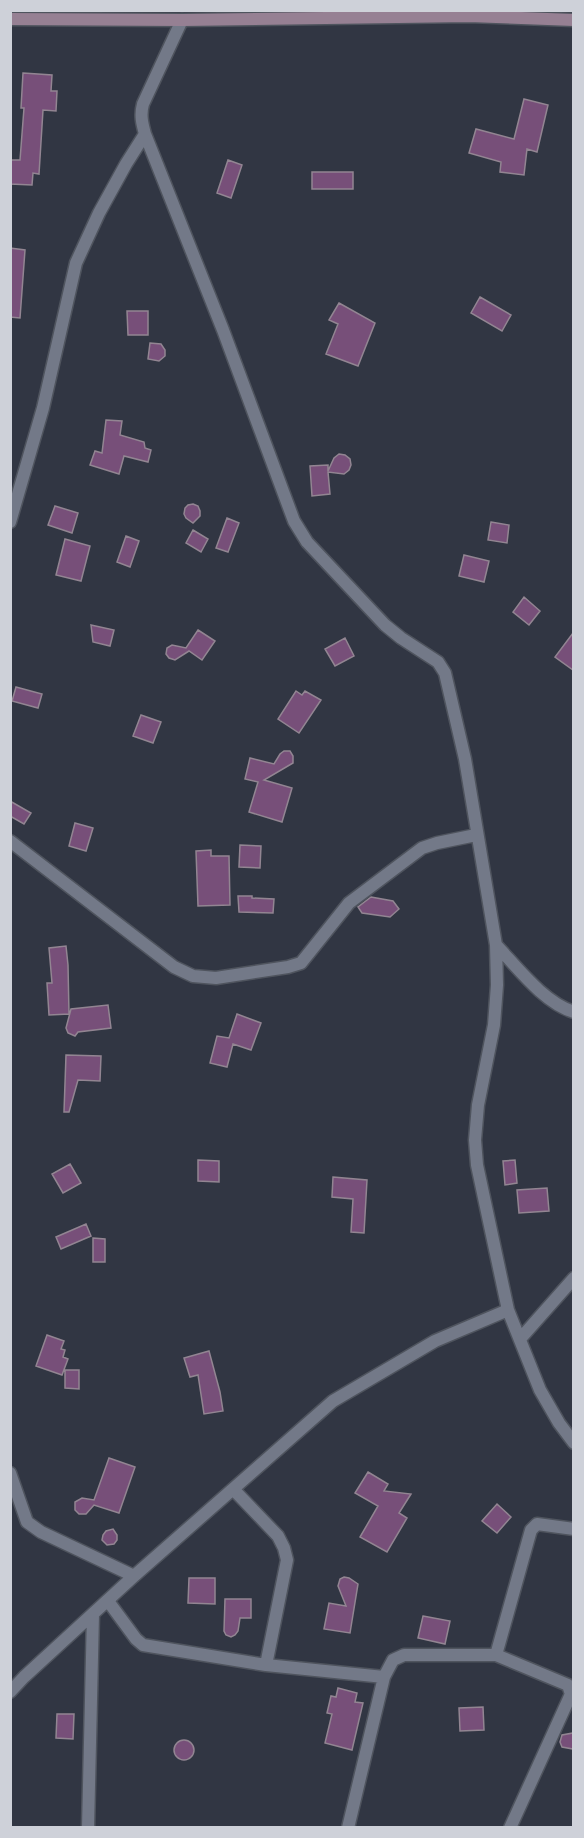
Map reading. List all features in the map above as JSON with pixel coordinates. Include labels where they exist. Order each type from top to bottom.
[{"type":"street","points":[[10,19],[182,20],[463,13],[573,20]]},
{"type":"street","points":[[182,20],[140,113],[145,134],[294,521],[307,542],[385,625],[400,638],[438,662],[445,673],[465,759],[496,945],[497,985],[494,1025],[478,1105],[475,1140],[479,1175],[508,1310],[540,1390],[573,1443]]},
{"type":"street","points":[[10,522],[43,408],[76,263],[99,213],[145,134]]},
{"type":"street","points":[[10,841],[174,967],[193,976],[216,978],[301,963],[349,903],[422,848],[476,835]]},
{"type":"street","points":[[496,945],[544,994],[562,1008],[573,1012]]},
{"type":"street","points":[[520,1339],[573,1278]]},
{"type":"street","points":[[10,1692],[134,1576],[333,1401],[435,1341],[508,1310]]},
{"type":"street","points":[[10,1473],[27,1522],[41,1532],[134,1576]]},
{"type":"street","points":[[233,1489],[278,1536],[287,1560],[266,1665]]},
{"type":"street","points":[[496,1655],[531,1530],[537,1524],[573,1529]]},
{"type":"street","points":[[108,1602],[143,1646],[266,1665],[384,1677]]},
{"type":"street","points":[[88,1827],[93,1614]]},
{"type":"street","points":[[348,1827],[384,1677],[393,1660],[404,1654],[496,1655],[568,1685],[572,1694],[510,1827]]},
{"type":"building","points":[[23,73],[52,75],[51,91],[57,91],[56,111],[43,110],[39,174],[33,173],[32,185],[10,184],[10,160],[20,160],[24,108],[21,108]]},
{"type":"building","points":[[524,99],[548,105],[537,152],[527,149],[524,175],[500,172],[501,162],[469,153],[476,129],[514,139]]},
{"type":"building","points":[[228,160],[242,165],[231,198],[217,193]]},
{"type":"building","points":[[312,172],[353,172],[353,189],[312,189]]},
{"type":"building","points":[[10,248],[25,250],[20,318],[10,317]]},
{"type":"building","points":[[480,297],[511,315],[502,331],[471,313]]},
{"type":"building","points":[[339,303],[375,323],[358,366],[326,354],[338,324],[329,320]]},
{"type":"building","points":[[127,311],[148,311],[148,335],[128,335]]},
{"type":"building","points":[[150,343],[161,344],[165,350],[165,356],[159,361],[148,359]]},
{"type":"building","points":[[106,420],[122,421],[120,435],[144,442],[145,448],[151,450],[148,462],[124,456],[119,474],[90,465],[95,451],[102,453]]},
{"type":"building","points":[[339,454],[350,459],[349,470],[344,474],[328,472],[330,494],[312,496],[310,466],[328,465],[328,471],[334,458]]},
{"type":"building","points":[[193,504],[198,506],[200,516],[193,523],[184,514],[185,508]]},
{"type":"building","points":[[55,506],[78,513],[72,533],[48,525]]},
{"type":"building","points":[[227,518],[239,523],[228,552],[216,548]]},
{"type":"building","points":[[491,522],[509,525],[507,543],[488,540]]},
{"type":"building","points":[[193,530],[208,539],[201,552],[186,543]]},
{"type":"building","points":[[126,536],[139,541],[130,567],[117,562]]},
{"type":"building","points":[[65,539],[90,546],[81,581],[56,575]]},
{"type":"building","points":[[464,555],[489,561],[484,582],[459,576]]},
{"type":"building","points":[[524,597],[540,611],[529,625],[513,612]]},
{"type":"building","points":[[91,625],[114,630],[110,646],[93,642]]},
{"type":"building","points":[[198,630],[215,641],[202,660],[189,651],[175,660],[169,658],[166,654],[167,648],[172,645],[186,648]]},
{"type":"building","points":[[573,633],[573,670],[555,657]]},
{"type":"building","points":[[345,638],[354,656],[335,666],[325,649]]},
{"type":"building","points":[[16,687],[42,694],[38,708],[12,701]]},
{"type":"building","points":[[296,691],[302,695],[305,691],[321,700],[299,733],[278,719]]},
{"type":"building","points":[[141,715],[161,722],[153,743],[133,736]]},
{"type":"building","points":[[284,751],[290,751],[293,763],[264,780],[292,788],[282,822],[249,812],[258,782],[245,779],[250,758],[274,764]]},
{"type":"building","points":[[10,801],[31,813],[24,824],[10,816]]},
{"type":"building","points":[[75,823],[93,828],[86,851],[69,846]]},
{"type":"building","points":[[240,845],[261,846],[260,868],[239,867]]},
{"type":"building","points":[[211,850],[211,856],[229,856],[230,905],[198,906],[196,851]]},
{"type":"building","points":[[238,896],[274,899],[273,913],[239,912]]},
{"type":"building","points":[[371,897],[393,901],[399,909],[390,917],[362,913],[358,907]]},
{"type":"building","points":[[66,946],[69,1014],[49,1015],[47,983],[52,983],[49,948]]},
{"type":"building","points":[[108,1005],[111,1028],[78,1032],[75,1036],[68,1033],[66,1028],[71,1009]]},
{"type":"building","points":[[237,1014],[261,1023],[251,1050],[233,1044],[227,1067],[210,1063],[217,1036],[229,1038]]},
{"type":"building","points":[[66,1055],[101,1056],[100,1081],[78,1080],[69,1112],[64,1112]]},
{"type":"building","points":[[198,1160],[219,1161],[219,1182],[198,1181]]},
{"type":"building","points":[[515,1160],[517,1183],[505,1185],[503,1161]]},
{"type":"building","points":[[70,1164],[81,1183],[63,1193],[52,1174]]},
{"type":"building","points":[[333,1177],[367,1180],[364,1233],[351,1232],[353,1199],[332,1197]]},
{"type":"building","points":[[547,1188],[549,1211],[519,1213],[517,1190]]},
{"type":"building","points":[[86,1224],[91,1236],[61,1249],[56,1237]]},
{"type":"building","points":[[93,1238],[105,1239],[105,1262],[93,1262]]},
{"type":"building","points":[[47,1335],[64,1341],[61,1349],[65,1350],[63,1357],[68,1359],[62,1375],[36,1366]]},
{"type":"building","points":[[209,1351],[223,1411],[204,1414],[198,1375],[190,1377],[184,1358]]},
{"type":"building","points":[[65,1370],[79,1370],[79,1389],[65,1388]]},
{"type":"building","points":[[109,1458],[135,1467],[119,1513],[94,1505],[86,1514],[79,1514],[75,1510],[75,1502],[82,1498],[94,1500]]},
{"type":"building","points":[[368,1472],[388,1484],[384,1491],[411,1494],[399,1513],[407,1518],[387,1552],[360,1537],[378,1506],[355,1493]]},
{"type":"building","points":[[497,1504],[511,1517],[497,1533],[482,1521]]},
{"type":"building","points":[[113,1529],[117,1540],[114,1544],[107,1545],[102,1540],[103,1535],[106,1531]]},
{"type":"building","points":[[344,1577],[358,1584],[350,1633],[324,1629],[329,1603],[346,1606],[338,1586],[340,1579]]},
{"type":"building","points":[[189,1578],[215,1578],[215,1604],[188,1603]]},
{"type":"building","points":[[225,1599],[251,1599],[251,1618],[240,1618],[238,1631],[231,1637],[224,1631]]},
{"type":"building","points":[[423,1616],[450,1621],[445,1644],[418,1638]]},
{"type":"building","points":[[338,1688],[357,1693],[355,1702],[363,1703],[352,1750],[325,1743],[332,1714],[327,1713],[331,1696],[336,1697]]},
{"type":"building","points":[[483,1707],[484,1730],[460,1731],[459,1708]]},
{"type":"building","points":[[57,1714],[74,1714],[73,1739],[56,1738]]},
{"type":"building","points":[[573,1733],[573,1749],[562,1747],[560,1742],[562,1735]]},
{"type":"building","points":[[184,1740],[191,1743],[194,1750],[191,1757],[184,1760],[177,1757],[174,1750],[177,1743]]}]
